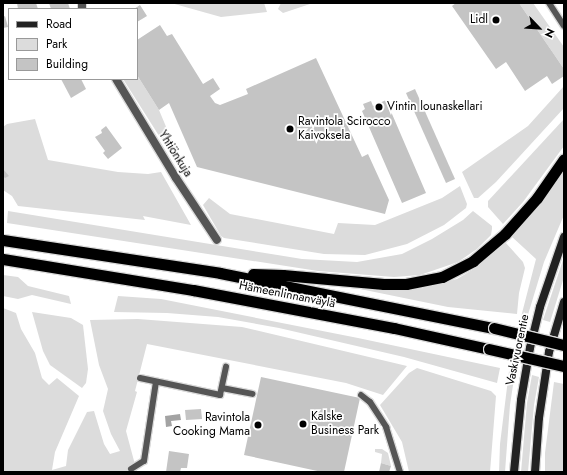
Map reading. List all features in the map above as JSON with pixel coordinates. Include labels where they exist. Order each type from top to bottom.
[{"type":"highway","points":[[220,273],[283,275],[384,284],[406,284],[442,277],[473,261],[505,234],[537,198],[564,159]]},
{"type":"highway","name":"Hämeenlinnanväylä","points":[[3,240],[220,273],[494,328],[564,345]]},
{"type":"highway","name":"Hämeenlinnanväylä","points":[[3,259],[193,290],[394,328],[564,366]]},
{"type":"main road","name":"Vaskivuorentie","points":[[514,472],[521,400],[530,348],[540,307],[564,237]]},
{"type":"main road","points":[[535,472],[539,418],[549,352],[564,302]]},
{"type":"street","name":"Yhtiönkuja","points":[[117,80],[176,178],[217,240]]},
{"type":"lane","points":[[549,3],[564,26]]},
{"type":"lane","points":[[140,378],[220,395],[226,367]]},
{"type":"lane","points":[[131,469],[144,461],[156,382]]},
{"type":"lane","points":[[222,388],[252,394]]},
{"type":"lane","points":[[362,395],[370,402],[386,427],[400,472]]},
{"type":"green space","points":[[171,3],[264,3],[267,12],[221,17]]},
{"type":"green space","points":[[281,3],[313,3],[283,13],[278,9]]},
{"type":"green space","points":[[519,3],[533,3],[564,47],[564,69]]},
{"type":"green space","points":[[138,77],[159,110],[175,148],[168,150],[124,80],[138,80]]},
{"type":"green space","points":[[564,86],[564,108],[496,182],[478,198],[474,198],[462,172],[528,126]]},
{"type":"green space","points":[[35,119],[48,160],[118,172],[148,174],[161,172],[191,225],[143,216],[145,220],[18,206],[12,196],[3,190],[3,127],[7,124]]},
{"type":"green space","points":[[564,119],[564,146],[523,202],[503,224],[488,207],[488,201]]},
{"type":"green space","points":[[564,171],[564,215],[544,262],[527,318],[521,317],[536,259],[511,236],[545,197]]},
{"type":"green space","points":[[460,186],[467,204],[466,208],[444,225],[407,244],[365,255],[324,254],[224,238],[221,236],[203,205],[209,198],[230,214],[334,234],[338,223],[375,225],[442,198]]},
{"type":"green space","points":[[8,211],[302,259],[357,262],[402,254],[432,239],[463,220],[473,211],[492,226],[492,229],[491,235],[477,249],[458,262],[420,275],[394,277],[318,271],[7,223]]},
{"type":"green space","points":[[505,242],[523,262],[525,268],[519,293],[517,314],[448,307],[360,289],[361,287],[402,291],[424,288],[457,279],[477,267]]},
{"type":"green space","points":[[564,257],[564,277],[550,322],[543,320]]},
{"type":"green space","points":[[3,275],[18,277],[28,286],[69,296],[71,304],[32,295],[18,299],[3,296]]},
{"type":"green space","points":[[118,296],[161,299],[500,368],[497,383],[404,357],[279,328],[218,317],[167,313],[114,312]]},
{"type":"green space","points":[[3,308],[16,313],[21,329],[35,353],[42,378],[49,385],[57,378],[79,396],[55,452],[52,470],[66,466],[68,450],[87,412],[94,411],[104,444],[110,454],[120,451],[111,434],[103,411],[108,389],[99,365],[90,320],[138,319],[242,327],[407,366],[383,395],[346,383],[147,344],[135,391],[137,392],[126,431],[137,472],[3,472]]},
{"type":"green space","points":[[32,312],[71,318],[83,325],[88,369],[86,383],[82,388],[50,365],[43,351]]},
{"type":"green space","points":[[417,368],[491,391],[496,396],[490,472],[409,472],[402,442],[380,405],[409,373]]},
{"type":"green space","points":[[509,371],[515,372],[510,405],[505,472],[499,472],[500,444]]},
{"type":"green space","points":[[532,375],[539,377],[534,405],[528,472],[521,472],[527,403]]},
{"type":"green space","points":[[554,382],[564,384],[564,472],[545,472],[545,453]]},
{"type":"green space","points":[[375,449],[382,449],[388,453],[391,466],[381,463],[382,454],[375,452]]},
{"type":"shaded area","points":[[180,414],[181,420],[171,421],[172,426],[166,427],[165,416]]},
{"type":"building","points":[[17,3],[36,3],[38,8],[18,8]]},
{"type":"building","points":[[49,3],[68,3],[70,8],[51,8]]},
{"type":"building","points":[[456,3],[519,3],[564,69],[564,76],[552,84],[547,76],[525,91],[506,62],[496,69],[452,6]]},
{"type":"building","points":[[140,5],[147,16],[138,21],[138,8],[136,8]]},
{"type":"building","points":[[5,16],[8,27],[3,28],[3,17]]},
{"type":"building","points":[[160,25],[167,36],[172,34],[203,84],[213,78],[220,89],[210,96],[215,103],[220,105],[248,94],[246,89],[316,58],[362,157],[368,154],[389,200],[385,214],[197,167],[169,103],[159,110],[138,77],[138,39]]},
{"type":"building","points":[[62,80],[82,80],[86,89],[71,98]]},
{"type":"building","points":[[415,89],[455,179],[446,183],[406,93]]},
{"type":"building","points":[[386,100],[426,193],[402,203],[362,111],[365,109],[363,104],[371,101],[373,106]]},
{"type":"building","points":[[106,126],[122,148],[108,159],[103,153],[105,151],[95,137],[102,133],[101,130]]},
{"type":"building","points":[[3,169],[9,176],[5,178],[3,176]]},
{"type":"building","name":"Kalske Business Park","points":[[261,377],[360,398],[344,472],[322,472],[244,455]]},
{"type":"building","points":[[201,409],[202,419],[186,420],[185,410]]},
{"type":"building","points":[[169,451],[189,454],[187,468],[181,468],[180,472],[166,472]]},
{"type":"building","points":[[381,463],[391,466],[389,472],[379,472]]},
{"type":"place","name":"Lidl","points":[[496,20]]},
{"type":"place","name":"Vintin lounaskellari","points":[[379,107]]},
{"type":"place","name":"Ravintola Scirocco Kaivoksela","points":[[290,129]]},
{"type":"place","name":"Kalske Business Park","points":[[303,424]]},
{"type":"place","name":"Ravintola Cooking Mama","points":[[258,425]]}]
